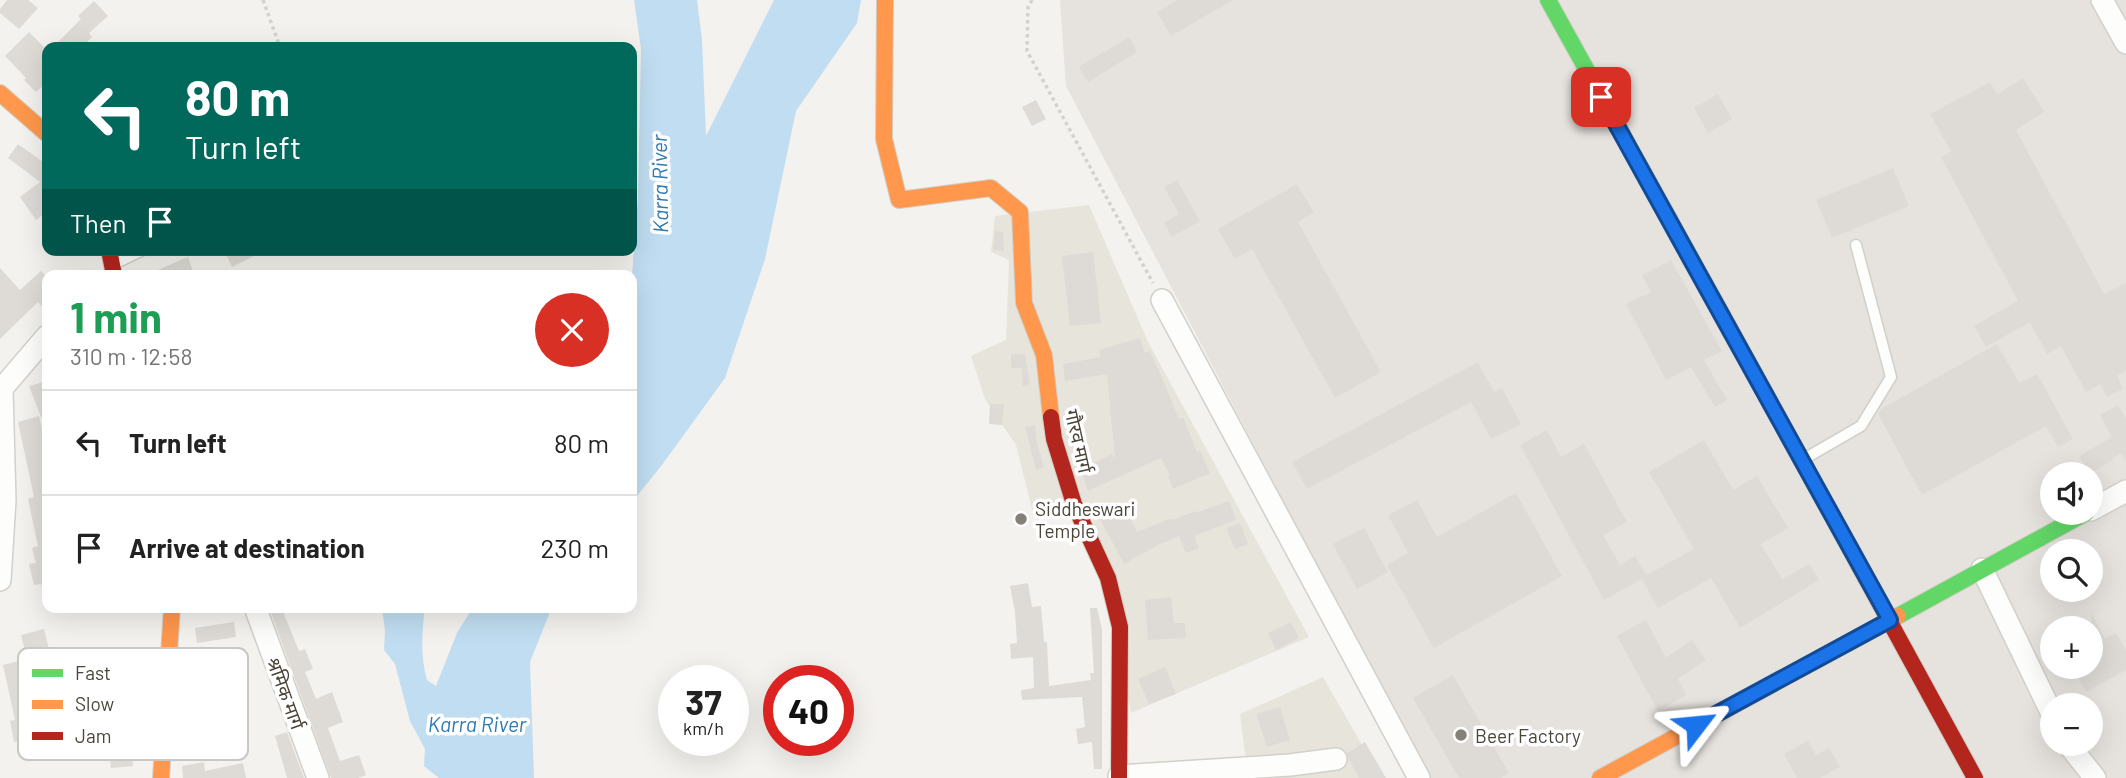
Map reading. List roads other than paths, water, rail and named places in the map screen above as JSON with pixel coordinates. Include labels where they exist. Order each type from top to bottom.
[{"type":"street","name":"गौरव मार्ग","points":[[885,0],[884,139],[899,200],[991,188],[1020,212],[1024,303],[1044,355],[1054,439],[1074,504],[1108,578],[1120,627],[1119,777]]},
{"type":"street","points":[[1548,0],[1975,778]]},
{"type":"street","points":[[2102,0],[2126,43]]},
{"type":"street","points":[[0,93],[42,130]]},
{"type":"street","points":[[1162,300],[1419,778]]},
{"type":"street","points":[[0,580],[5,500],[1,390],[42,342]]},
{"type":"street","points":[[2103,503],[2126,491]]},
{"type":"street","points":[[1600,778],[2064,525]]},
{"type":"street","points":[[1982,569],[2042,693]]},
{"type":"street","points":[[169,648],[172,613]]},
{"type":"street","name":"श्रमिक मार्ग","points":[[257,613],[318,778]]},
{"type":"street","points":[[2078,756],[2095,778]]},
{"type":"street","points":[[1119,777],[1290,765],[1336,759]]},
{"type":"street","points":[[161,778],[162,760]]},
{"type":"lane","points":[[1802,460],[1861,426],[1891,377],[1856,245]]},
{"type":"lane","points":[[110,266],[131,256]]},
{"type":"water","points":[[634,0],[697,0],[702,40],[706,136],[774,0],[861,0],[857,23],[796,111],[765,259],[725,378],[637,496],[637,270],[632,270],[633,256],[637,256],[641,49]]},
{"type":"water","name":"Karra River","points":[[383,613],[424,613],[423,662],[427,680],[436,686],[457,633],[469,613],[550,613],[530,662],[534,778],[439,778],[424,766],[425,749],[410,721],[395,664],[384,650]]},
{"type":"place","name":"Siddheswari Temple","points":[[1021,519]]},
{"type":"place","name":"Beer Factory","points":[[1461,735]]}]
